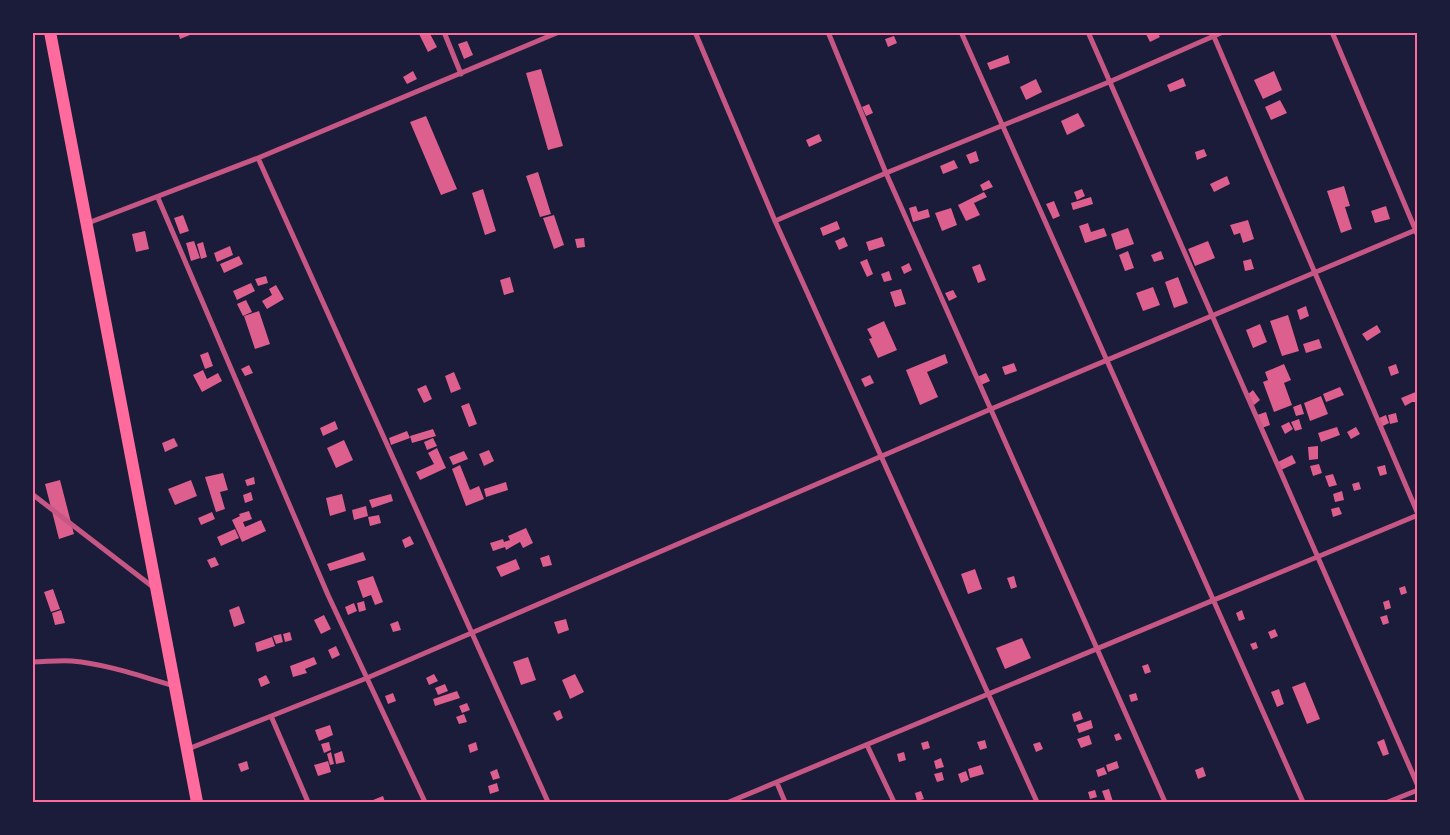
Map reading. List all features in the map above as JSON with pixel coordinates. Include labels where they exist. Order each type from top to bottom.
[{"type":"main road","points":[[50,32],[197,802]]},
{"type":"street","points":[[444,32],[461,74]]},
{"type":"street","points":[[88,224],[258,158],[559,32]]},
{"type":"street","points":[[695,32],[775,221],[990,694],[1037,802]]},
{"type":"street","points":[[828,32],[886,173],[1165,802]]},
{"type":"street","points":[[961,32],[1303,802]]},
{"type":"street","points":[[1088,32],[1418,788],[1388,802]]},
{"type":"street","points":[[775,221],[886,173],[1109,82],[1213,34],[1223,32]]},
{"type":"street","points":[[186,750],[472,634],[991,409],[1212,317],[1314,272],[1417,232],[1332,32]]},
{"type":"street","points":[[729,802],[1418,514],[1213,34]]},
{"type":"street","points":[[258,158],[548,802]]},
{"type":"street","points":[[158,198],[328,595],[425,802]]},
{"type":"street","points":[[32,494],[156,588]]},
{"type":"street","points":[[32,662],[70,661],[89,663],[122,670],[174,686]]},
{"type":"street","points":[[271,716],[308,802]]},
{"type":"street","points":[[867,745],[894,802]]},
{"type":"street","points":[[777,782],[785,802]]},
{"type":"building","points":[[178,32],[189,32],[190,35],[180,39]]},
{"type":"building","points":[[418,32],[429,32],[437,47],[428,52]]},
{"type":"building","points":[[1157,32],[1160,37],[1150,42],[1146,34]]},
{"type":"building","points":[[894,36],[897,43],[888,47],[885,39]]},
{"type":"building","points":[[467,41],[473,55],[464,59],[458,44]]},
{"type":"building","points":[[1008,55],[1010,63],[990,70],[987,63]]},
{"type":"building","points":[[541,69],[563,146],[548,150],[526,73]]},
{"type":"building","points":[[413,71],[417,79],[407,84],[403,77]]},
{"type":"building","points":[[1274,71],[1282,90],[1263,99],[1254,80]]},
{"type":"building","points":[[1183,78],[1186,86],[1170,92],[1167,85]]},
{"type":"building","points":[[1036,79],[1042,92],[1026,100],[1020,87]]},
{"type":"building","points":[[1280,100],[1287,113],[1271,120],[1265,107]]},
{"type":"building","points":[[869,104],[873,113],[866,116],[862,107]]},
{"type":"building","points":[[1078,113],[1085,126],[1067,135],[1061,121]]},
{"type":"building","points":[[426,116],[457,189],[441,195],[410,122]]},
{"type":"building","points":[[819,134],[822,141],[809,147],[806,140]]},
{"type":"building","points":[[1204,149],[1207,156],[1197,160],[1195,152]]},
{"type":"building","points":[[976,151],[979,161],[970,164],[966,155]]},
{"type":"building","points":[[954,160],[958,168],[943,174],[940,166]]},
{"type":"building","points":[[538,172],[551,214],[540,217],[526,176]]},
{"type":"building","points":[[1227,176],[1230,184],[1214,192],[1210,184]]},
{"type":"building","points":[[989,180],[993,187],[983,191],[980,185]]},
{"type":"building","points":[[1344,186],[1350,206],[1345,207],[1352,229],[1341,233],[1327,191]]},
{"type":"building","points":[[483,189],[496,231],[485,235],[472,193]]},
{"type":"building","points":[[1082,189],[1085,196],[1077,200],[1074,192]]},
{"type":"building","points":[[984,192],[987,197],[974,203],[980,215],[966,221],[958,205]]},
{"type":"building","points":[[1091,197],[1093,204],[1073,210],[1071,203]]},
{"type":"building","points":[[1054,201],[1060,216],[1053,219],[1046,204]]},
{"type":"building","points":[[916,206],[918,212],[928,209],[930,217],[913,222],[909,208]]},
{"type":"building","points":[[1386,206],[1390,219],[1375,223],[1371,211]]},
{"type":"building","points":[[951,208],[957,225],[942,231],[935,213]]},
{"type":"building","points":[[183,215],[189,231],[180,234],[174,218]]},
{"type":"building","points":[[554,215],[564,245],[554,249],[543,218]]},
{"type":"building","points":[[1248,220],[1254,239],[1243,243],[1240,233],[1234,235],[1230,225]]},
{"type":"building","points":[[837,221],[840,229],[823,236],[820,228]]},
{"type":"building","points":[[1088,223],[1091,232],[1104,228],[1107,236],[1085,243],[1079,226]]},
{"type":"building","points":[[1128,228],[1134,244],[1116,250],[1111,234]]},
{"type":"building","points":[[145,231],[149,249],[136,252],[132,234]]},
{"type":"building","points":[[844,237],[848,246],[839,250],[835,241]]},
{"type":"building","points":[[882,237],[885,246],[869,251],[866,242]]},
{"type":"building","points":[[584,238],[585,247],[577,248],[575,239]]},
{"type":"building","points":[[194,241],[200,258],[191,261],[186,243]]},
{"type":"building","points":[[1208,241],[1215,258],[1195,266],[1188,249]]},
{"type":"building","points":[[203,242],[207,257],[201,259],[197,244]]},
{"type":"building","points":[[230,246],[233,255],[217,262],[214,253]]},
{"type":"building","points":[[1128,251],[1134,268],[1125,271],[1119,255]]},
{"type":"building","points":[[1161,251],[1164,259],[1154,262],[1151,255]]},
{"type":"building","points":[[239,256],[243,264],[224,273],[220,264]]},
{"type":"building","points":[[867,259],[873,274],[867,277],[860,262]]},
{"type":"building","points":[[1251,259],[1254,269],[1245,271],[1243,261]]},
{"type":"building","points":[[909,263],[912,270],[904,274],[901,267]]},
{"type":"building","points":[[980,264],[986,280],[978,283],[972,267]]},
{"type":"building","points":[[889,271],[892,280],[884,282],[881,274]]},
{"type":"building","points":[[266,276],[268,283],[258,286],[255,279]]},
{"type":"building","points":[[510,277],[514,292],[504,295],[500,280]]},
{"type":"building","points":[[1178,277],[1188,303],[1174,308],[1165,282]]},
{"type":"building","points":[[251,283],[255,291],[237,300],[233,291]]},
{"type":"building","points":[[276,285],[284,299],[267,309],[262,301],[272,295],[269,289]]},
{"type":"building","points":[[1153,287],[1160,305],[1143,311],[1136,293]]},
{"type":"building","points":[[901,289],[906,304],[895,307],[890,292]]},
{"type":"building","points":[[953,290],[957,297],[949,301],[945,293]]},
{"type":"building","points":[[246,300],[252,312],[243,316],[237,304]]},
{"type":"building","points":[[1306,306],[1309,316],[1300,320],[1297,310]]},
{"type":"building","points":[[259,311],[270,344],[255,349],[244,316]]},
{"type":"building","points":[[1288,315],[1299,351],[1282,356],[1270,321]]},
{"type":"building","points":[[884,321],[897,350],[878,358],[869,339],[872,338],[867,329]]},
{"type":"building","points":[[1260,324],[1267,342],[1253,348],[1246,330]]},
{"type":"building","points":[[1377,325],[1381,332],[1367,341],[1362,334]]},
{"type":"building","points":[[1319,339],[1322,348],[1306,353],[1303,344]]},
{"type":"building","points":[[208,352],[213,366],[205,369],[200,355]]},
{"type":"building","points":[[945,354],[948,363],[927,372],[938,397],[920,405],[906,370]]},
{"type":"building","points":[[1014,363],[1017,371],[1005,375],[1002,367]]},
{"type":"building","points":[[1284,364],[1291,380],[1284,383],[1292,405],[1274,412],[1263,382],[1268,380],[1265,372]]},
{"type":"building","points":[[1396,364],[1399,373],[1391,376],[1388,367]]},
{"type":"building","points":[[249,365],[253,373],[245,376],[241,369]]},
{"type":"building","points":[[203,370],[207,379],[218,373],[222,381],[202,392],[193,375]]},
{"type":"building","points":[[454,372],[461,389],[451,393],[445,376]]},
{"type":"building","points":[[986,373],[990,381],[981,385],[977,377]]},
{"type":"building","points":[[870,375],[874,383],[865,387],[861,379]]},
{"type":"building","points":[[426,385],[432,399],[424,403],[417,389]]},
{"type":"building","points":[[1340,387],[1344,395],[1326,402],[1323,394]]},
{"type":"building","points":[[1253,390],[1260,400],[1254,405],[1247,395]]},
{"type":"building","points":[[1418,391],[1418,402],[1412,402],[1405,406],[1401,398]]},
{"type":"building","points":[[1321,396],[1328,414],[1310,421],[1304,403]]},
{"type":"building","points":[[469,403],[477,424],[469,427],[461,406]]},
{"type":"building","points":[[1301,404],[1304,414],[1296,416],[1293,407]]},
{"type":"building","points":[[1266,412],[1270,425],[1262,428],[1257,415]]},
{"type":"building","points":[[1396,413],[1398,422],[1390,424],[1388,415]]},
{"type":"building","points":[[1386,415],[1389,423],[1381,427],[1377,419]]},
{"type":"building","points":[[1299,419],[1302,429],[1295,431],[1291,422]]},
{"type":"building","points":[[335,421],[338,429],[323,436],[320,428]]},
{"type":"building","points":[[1289,422],[1293,429],[1285,434],[1281,426]]},
{"type":"building","points":[[1337,427],[1340,435],[1321,442],[1318,433]]},
{"type":"building","points":[[1356,427],[1360,434],[1351,439],[1347,432]]},
{"type":"building","points":[[433,429],[436,436],[412,443],[410,436]]},
{"type":"building","points":[[407,431],[410,438],[391,445],[389,438]]},
{"type":"building","points":[[174,438],[178,446],[165,452],[162,443]]},
{"type":"building","points":[[433,438],[437,446],[427,450],[424,442]]},
{"type":"building","points":[[344,440],[353,460],[336,468],[327,448]]},
{"type":"building","points":[[1318,446],[1318,459],[1309,460],[1308,447]]},
{"type":"building","points":[[437,448],[446,468],[420,480],[416,472],[434,464],[428,453]]},
{"type":"building","points":[[489,450],[494,461],[484,466],[479,454]]},
{"type":"building","points":[[464,451],[468,459],[453,465],[449,457]]},
{"type":"building","points":[[1292,455],[1296,463],[1279,471],[1276,463]]},
{"type":"building","points":[[1319,464],[1322,473],[1313,476],[1310,466]]},
{"type":"building","points":[[460,465],[470,490],[479,486],[484,499],[466,506],[452,469]]},
{"type":"building","points":[[1385,465],[1387,474],[1380,476],[1377,467]]},
{"type":"building","points":[[223,473],[228,490],[220,492],[225,509],[216,512],[205,477]]},
{"type":"building","points":[[1333,474],[1337,485],[1329,487],[1325,476]]},
{"type":"building","points":[[254,477],[255,484],[247,486],[245,480]]},
{"type":"building","points":[[60,480],[74,534],[59,539],[45,484]]},
{"type":"building","points":[[191,480],[197,496],[175,505],[168,489]]},
{"type":"building","points":[[506,482],[508,490],[486,497],[484,489]]},
{"type":"building","points":[[1359,482],[1361,489],[1354,491],[1352,484]]},
{"type":"building","points":[[1342,491],[1344,500],[1335,502],[1333,494]]},
{"type":"building","points":[[251,492],[253,500],[245,503],[243,495]]},
{"type":"building","points":[[342,494],[346,511],[330,516],[326,498]]},
{"type":"building","points":[[391,494],[393,501],[372,508],[369,500]]},
{"type":"building","points":[[366,506],[368,516],[354,520],[352,510]]},
{"type":"building","points":[[1339,507],[1342,514],[1333,517],[1331,509]]},
{"type":"building","points":[[249,511],[252,519],[243,522],[245,527],[261,520],[266,531],[242,542],[232,520],[240,516],[239,514]]},
{"type":"building","points":[[212,512],[215,519],[201,525],[198,518]]},
{"type":"building","points":[[379,515],[381,523],[370,526],[368,517]]},
{"type":"building","points":[[526,528],[533,543],[523,548],[520,542],[506,550],[505,547],[493,551],[490,543],[503,539],[504,542],[510,540],[508,536]]},
{"type":"building","points":[[235,529],[239,538],[221,546],[217,537]]},
{"type":"building","points":[[410,536],[414,544],[405,548],[402,540]]},
{"type":"building","points":[[363,552],[366,560],[330,571],[327,564]]},
{"type":"building","points":[[549,555],[552,565],[543,567],[540,558]]},
{"type":"building","points":[[215,557],[219,565],[211,568],[207,560]]},
{"type":"building","points":[[516,559],[520,569],[501,577],[496,567]]},
{"type":"building","points":[[975,569],[982,589],[968,594],[961,574]]},
{"type":"building","points":[[373,576],[383,602],[375,605],[371,595],[363,598],[357,581]]},
{"type":"building","points":[[1014,576],[1017,587],[1011,589],[1007,578]]},
{"type":"building","points":[[1405,586],[1407,593],[1401,595],[1399,588]]},
{"type":"building","points":[[53,589],[60,609],[51,612],[44,592]]},
{"type":"building","points":[[1389,600],[1391,608],[1385,610],[1383,602]]},
{"type":"building","points":[[364,601],[366,610],[359,612],[357,603]]},
{"type":"building","points":[[354,603],[357,611],[348,615],[345,607]]},
{"type":"building","points":[[239,606],[245,623],[234,627],[229,610]]},
{"type":"building","points":[[61,610],[65,623],[55,625],[52,613]]},
{"type":"building","points":[[1242,610],[1245,619],[1239,621],[1236,613]]},
{"type":"building","points":[[324,615],[331,629],[321,634],[314,620]]},
{"type":"building","points":[[1387,615],[1389,623],[1383,625],[1380,617]]},
{"type":"building","points":[[566,619],[569,630],[558,634],[554,622]]},
{"type":"building","points":[[398,621],[401,630],[393,632],[390,624]]},
{"type":"building","points":[[1275,629],[1278,636],[1271,639],[1268,632]]},
{"type":"building","points":[[290,632],[292,640],[285,642],[283,634]]},
{"type":"building","points":[[281,634],[283,642],[276,644],[273,636]]},
{"type":"building","points":[[272,637],[275,646],[257,652],[255,643]]},
{"type":"building","points":[[1022,638],[1031,658],[1005,669],[996,648]]},
{"type":"building","points":[[1256,642],[1258,648],[1253,650],[1250,644]]},
{"type":"building","points":[[336,646],[340,655],[332,659],[328,650]]},
{"type":"building","points":[[314,657],[317,664],[305,669],[307,673],[293,677],[290,666]]},
{"type":"building","points":[[528,657],[536,680],[521,685],[513,662]]},
{"type":"building","points":[[1148,664],[1151,672],[1145,674],[1142,666]]},
{"type":"building","points":[[434,674],[438,681],[429,685],[426,678]]},
{"type":"building","points":[[575,674],[584,692],[570,699],[562,680]]},
{"type":"building","points":[[266,675],[270,683],[261,687],[258,679]]},
{"type":"building","points":[[1305,682],[1320,719],[1307,724],[1292,687]]},
{"type":"building","points":[[445,684],[448,691],[438,695],[435,688]]},
{"type":"building","points":[[1279,689],[1284,704],[1277,707],[1271,692]]},
{"type":"building","points":[[457,691],[460,698],[435,706],[433,699]]},
{"type":"building","points":[[393,693],[396,701],[388,704],[385,696]]},
{"type":"building","points":[[1136,693],[1138,700],[1131,702],[1129,695]]},
{"type":"building","points":[[467,703],[470,710],[462,713],[459,706]]},
{"type":"building","points":[[560,710],[563,718],[557,721],[553,713]]},
{"type":"building","points":[[1080,711],[1083,719],[1074,722],[1072,714]]},
{"type":"building","points":[[464,714],[467,722],[459,724],[456,717]]},
{"type":"building","points":[[1091,720],[1093,728],[1079,733],[1076,725]]},
{"type":"building","points":[[330,725],[333,735],[319,741],[315,730]]},
{"type":"building","points":[[1119,733],[1122,739],[1116,741],[1114,735]]},
{"type":"building","points":[[1089,735],[1092,744],[1081,748],[1077,739]]},
{"type":"building","points":[[1384,739],[1389,754],[1383,756],[1377,742]]},
{"type":"building","points":[[985,740],[987,748],[980,750],[977,742]]},
{"type":"building","points":[[928,741],[930,748],[923,750],[921,743]]},
{"type":"building","points":[[329,742],[331,750],[324,753],[321,744]]},
{"type":"building","points":[[476,742],[478,750],[470,753],[468,745]]},
{"type":"building","points":[[1040,742],[1043,749],[1036,752],[1033,744]]},
{"type":"building","points":[[342,751],[345,762],[336,764],[334,754]]},
{"type":"building","points":[[331,752],[334,764],[330,765],[327,754]]},
{"type":"building","points":[[904,752],[906,760],[899,762],[897,754]]},
{"type":"building","points":[[941,758],[944,767],[936,769],[934,761]]},
{"type":"building","points":[[247,761],[249,769],[241,772],[238,764]]},
{"type":"building","points":[[328,761],[331,772],[318,776],[314,765]]},
{"type":"building","points":[[1117,761],[1119,768],[1108,772],[1106,765]]},
{"type":"building","points":[[981,765],[984,774],[970,778],[968,769]]},
{"type":"building","points":[[1104,767],[1107,774],[1098,777],[1096,770]]},
{"type":"building","points":[[1203,767],[1206,776],[1198,779],[1195,770]]},
{"type":"building","points":[[497,769],[500,778],[493,780],[490,772]]},
{"type":"building","points":[[966,771],[969,780],[961,783],[958,774]]},
{"type":"building","points":[[942,772],[944,780],[937,782],[934,774]]},
{"type":"building","points":[[497,783],[499,791],[490,794],[488,786]]},
{"type":"building","points":[[1109,789],[1113,802],[1106,802],[1102,791]]},
{"type":"building","points":[[1095,790],[1097,797],[1090,799],[1088,792]]},
{"type":"building","points":[[921,791],[924,799],[917,801],[915,793]]},
{"type":"building","points":[[383,796],[385,802],[374,802],[373,800]]}]
